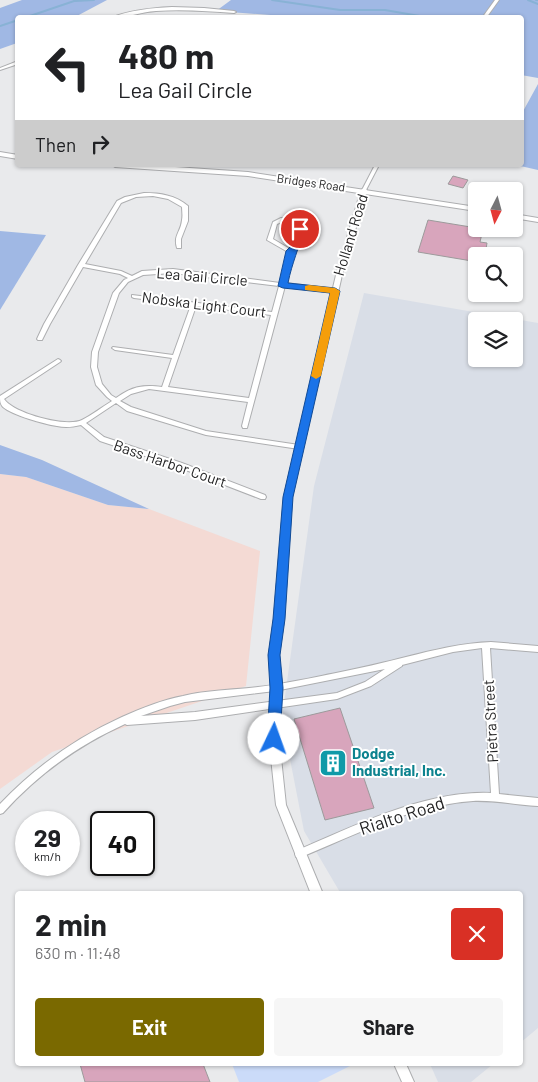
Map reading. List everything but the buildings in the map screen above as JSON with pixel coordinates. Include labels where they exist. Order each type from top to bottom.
[{"type":"main road","points":[[0,154],[15,156]]},
{"type":"main road","name":"Bridges Road","points":[[159,167],[248,174],[364,190],[468,208]]},
{"type":"main road","points":[[523,218],[538,220]]},
{"type":"street","points":[[486,15],[497,1]]},
{"type":"street","points":[[125,15],[138,12],[194,10],[234,12]]},
{"type":"street","points":[[0,69],[15,63]]},
{"type":"street","name":"Holland Road","points":[[316,891],[281,806],[274,739],[277,688],[274,655],[279,619],[288,497],[335,291],[364,190],[376,167]]},
{"type":"street","points":[[40,339],[81,265],[120,202],[126,198],[142,194],[162,195],[178,200],[185,206],[185,221],[178,239],[179,247]]},
{"type":"street","points":[[245,426],[291,251],[295,247],[300,229],[296,221],[282,220],[275,223],[270,240],[291,251]]},
{"type":"street","points":[[81,265],[102,268],[131,278]]},
{"type":"street","name":"Lea Gail Circle","points":[[131,278],[151,272],[173,272],[335,291]]},
{"type":"street","points":[[131,278],[120,287],[112,302],[93,361],[99,385],[118,402],[140,413],[206,433],[299,447]]},
{"type":"street","name":"Nobska Light Court","points":[[134,296],[274,314]]},
{"type":"street","points":[[164,389],[194,304]]},
{"type":"street","points":[[116,348],[176,357]]},
{"type":"street","points":[[58,361],[0,398],[5,405],[28,416],[56,424],[82,423],[118,402],[129,392],[150,387],[251,400]]},
{"type":"street","name":"Bass Harbor Court","points":[[82,423],[102,440],[180,465],[263,497]]},
{"type":"street","points":[[0,810],[4,798],[46,766],[82,743],[122,722],[175,701],[277,688],[402,662],[440,651],[486,645],[538,649]]},
{"type":"street","name":"Pietra Street","points":[[486,645],[495,798]]},
{"type":"street","points":[[122,722],[196,716],[337,696],[368,684],[402,662]]},
{"type":"street","name":"Rialto Road","points":[[299,854],[417,808],[474,797],[538,802]]},
{"type":"street","points":[[401,1066],[408,1082]]},
{"type":"shaded area","points":[[22,0],[107,0],[79,15],[15,15],[15,44],[0,49],[0,8]]},
{"type":"shaded area","points":[[231,0],[538,0],[538,78],[524,76],[524,15],[270,15],[216,11]]},
{"type":"shaded area","points":[[538,84],[538,170],[524,167],[524,110]]},
{"type":"shaded area","points":[[0,231],[46,235],[0,310]]},
{"type":"shaded area","points":[[364,293],[474,312],[468,312],[468,367],[523,367],[523,320],[538,323],[538,1028],[523,1040],[523,891],[339,891],[304,831],[282,718],[314,486]]},
{"type":"shaded area","points":[[0,445],[42,460],[149,509],[108,505],[26,477],[0,474]]},
{"type":"shaded area","points":[[0,474],[26,477],[108,505],[149,509],[260,551],[246,686],[52,752],[0,789]]},
{"type":"shaded area","points":[[233,1066],[350,1066],[318,1082],[239,1082]]},
{"type":"shaded area","points":[[431,1066],[491,1066],[471,1082],[438,1082]]},
{"type":"waterway","points":[[33,15],[77,0]]},
{"type":"waterway","points":[[75,1],[94,0]]},
{"type":"waterway","points":[[272,0],[340,10],[385,10],[414,15]]},
{"type":"waterway","points":[[528,0],[538,4]]},
{"type":"waterway","points":[[0,26],[15,21]]},
{"type":"slow traffic","points":[[309,288],[335,291],[316,376]]},
{"type":"place","name":"Dodge Industrial, Inc.","points":[[333,763]]},
{"type":"route","points":[[274,739],[277,688],[274,655],[279,619],[288,497],[335,291],[283,286],[291,251],[295,247],[300,229]]}]
